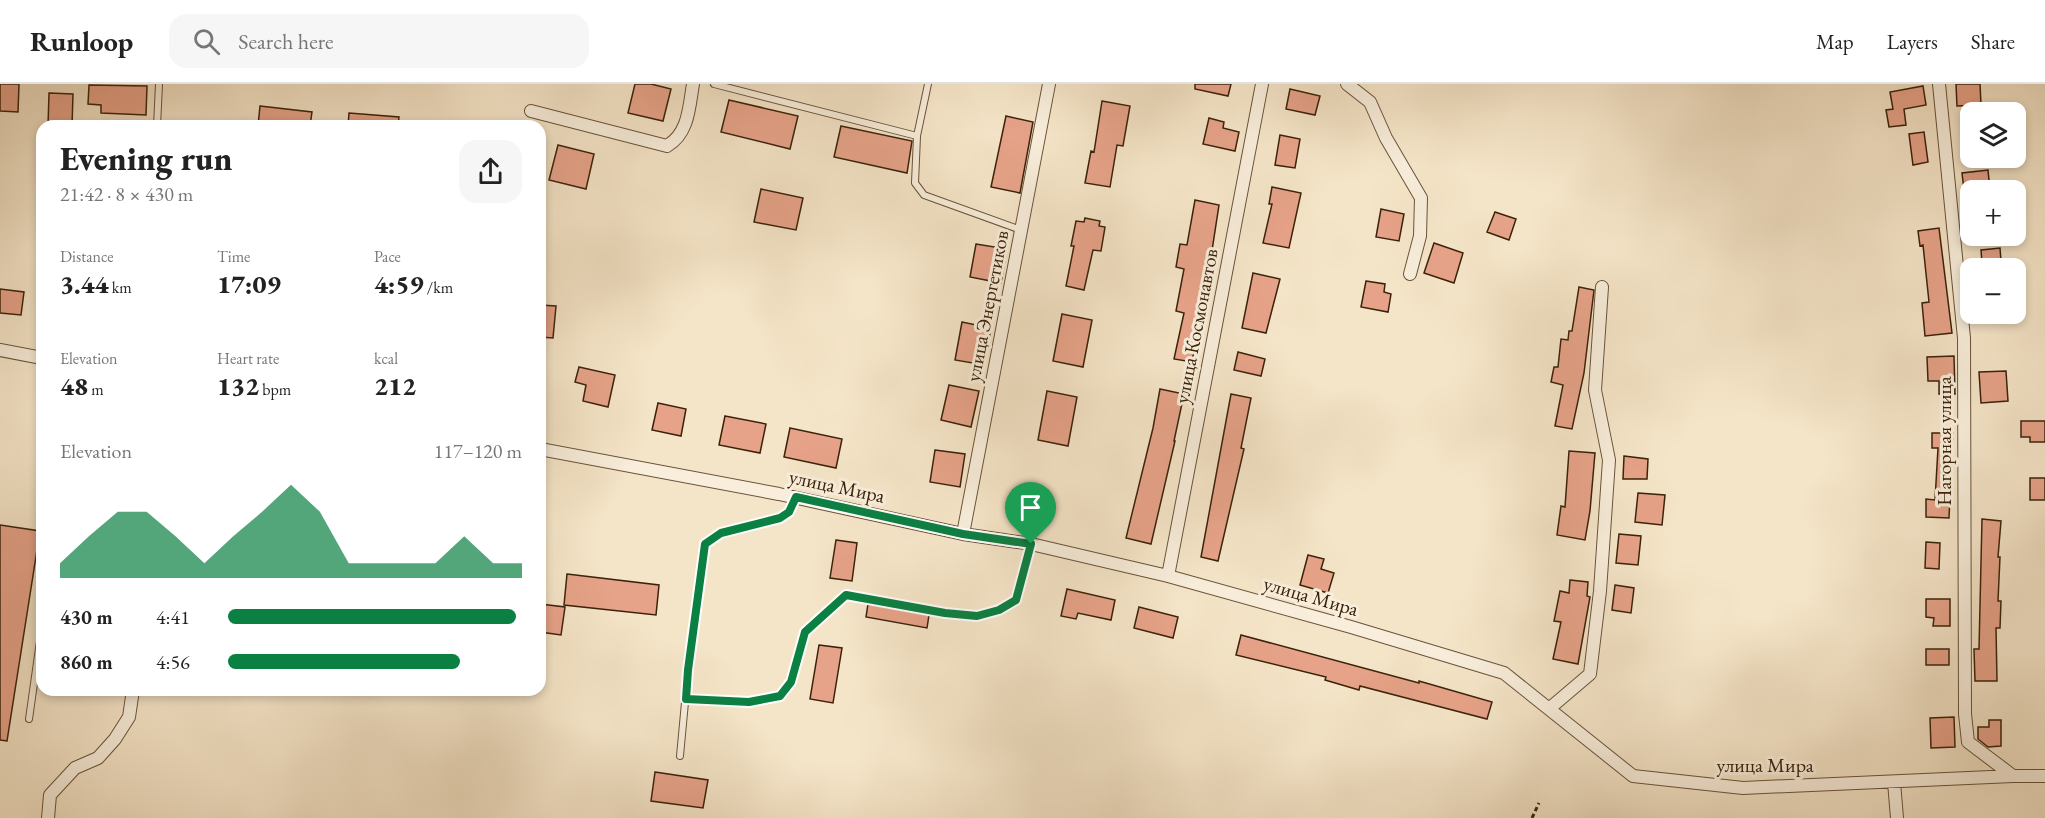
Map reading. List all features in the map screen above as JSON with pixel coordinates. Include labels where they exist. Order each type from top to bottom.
[{"type":"street","points":[[531,111],[667,146],[678,140],[686,123],[693,84]]},
{"type":"street","name":"улица Энергетиков","points":[[963,534],[1049,84]]},
{"type":"street","name":"улица Космонавтов","points":[[1168,576],[1262,84]]},
{"type":"street","points":[[1347,84],[1370,102],[1386,138],[1421,198],[1420,236],[1410,274]]},
{"type":"street","name":"Нагорная улица","points":[[1939,84],[1964,338],[1965,714],[1967,733],[1968,742],[2013,776]]},
{"type":"street","points":[[1550,708],[1590,674],[1600,591],[1610,460],[1595,390],[1602,287]]},
{"type":"street","points":[[0,350],[36,357]]},
{"type":"street","name":"улица Мира","points":[[546,450],[796,497],[963,534],[1031,544],[1168,576],[1351,627],[1504,673],[1634,776],[1743,789],[2045,776]]},
{"type":"street","points":[[48,818],[50,795],[75,768],[98,758],[115,739],[129,717],[132,696]]},
{"type":"street","points":[[1894,782],[1897,818]]},
{"type":"lane","points":[[157,120],[159,84]]},
{"type":"lane","points":[[714,84],[917,136]]},
{"type":"lane","points":[[928,84],[917,136],[915,183],[924,195],[1022,230]]},
{"type":"lane","points":[[680,756],[688,670],[705,544],[721,533],[780,518],[789,512],[796,497]]},
{"type":"lane","points":[[686,699],[749,702],[780,696],[791,682],[805,632],[846,595],[945,613],[977,616],[999,610],[1016,600],[1031,544]]},
{"type":"lane","points":[[29,719],[36,669]]},
{"type":"path","points":[[1532,818],[1539,802]]},
{"type":"building","points":[[0,84],[19,84],[18,112],[0,111]]},
{"type":"building","points":[[635,84],[651,84],[671,89],[663,121],[628,113]]},
{"type":"building","points":[[1195,84],[1231,84],[1228,96],[1195,89]]},
{"type":"building","points":[[1956,84],[1980,84],[1981,102],[1960,102],[1960,106],[1957,106]]},
{"type":"building","points":[[89,85],[147,86],[146,115],[101,113],[101,105],[88,104]]},
{"type":"building","points":[[1923,86],[1926,105],[1904,109],[1906,125],[1889,127],[1886,110],[1893,109],[1890,92]]},
{"type":"building","points":[[1290,89],[1320,96],[1315,115],[1286,109]]},
{"type":"building","points":[[49,93],[73,94],[72,120],[48,120]]},
{"type":"building","points":[[729,100],[798,116],[790,149],[721,132]]},
{"type":"building","points":[[1102,101],[1130,106],[1123,146],[1117,145],[1110,187],[1085,183],[1091,151],[1094,152]]},
{"type":"building","points":[[260,106],[312,112],[311,120],[259,120]]},
{"type":"building","points":[[349,113],[399,117],[399,120],[348,120]]},
{"type":"building","points":[[1006,116],[1033,122],[1020,193],[991,187]]},
{"type":"building","points":[[1209,118],[1224,122],[1223,128],[1239,132],[1235,151],[1203,144]]},
{"type":"building","points":[[841,126],[912,141],[907,173],[834,157]]},
{"type":"building","points":[[1924,132],[1928,162],[1913,165],[1909,134]]},
{"type":"building","points":[[1280,135],[1300,139],[1295,168],[1275,165]]},
{"type":"building","points":[[558,145],[594,154],[586,189],[549,180]]},
{"type":"building","points":[[1988,170],[1989,180],[1963,180],[1962,173]]},
{"type":"building","points":[[1272,187],[1301,193],[1289,248],[1263,243],[1272,204],[1269,204]]},
{"type":"building","points":[[761,189],[803,198],[796,230],[754,222]]},
{"type":"building","points":[[1195,200],[1219,205],[1208,274],[1206,273],[1194,334],[1197,334],[1192,362],[1174,359],[1184,313],[1176,311],[1184,269],[1176,267],[1180,244],[1187,245]]},
{"type":"building","points":[[1381,209],[1404,214],[1399,241],[1376,237]]},
{"type":"building","points":[[1495,212],[1516,219],[1509,240],[1487,232]]},
{"type":"building","points":[[1085,218],[1100,221],[1099,226],[1105,227],[1101,251],[1093,250],[1084,290],[1066,286],[1074,246],[1071,246],[1076,221],[1084,222]]},
{"type":"building","points":[[1939,228],[1952,333],[1925,336],[1922,303],[1929,302],[1923,245],[1920,246],[1918,231]]},
{"type":"building","points":[[1434,243],[1463,253],[1454,283],[1424,273]]},
{"type":"building","points":[[976,244],[1007,249],[1001,283],[970,277]]},
{"type":"building","points":[[2000,248],[2001,258],[1982,258],[1981,250]]},
{"type":"building","points":[[1253,273],[1280,279],[1266,333],[1242,328]]},
{"type":"building","points":[[1366,281],[1385,284],[1384,292],[1391,294],[1388,312],[1361,307]]},
{"type":"building","points":[[1579,287],[1594,290],[1584,373],[1572,429],[1555,426],[1563,385],[1551,382],[1554,367],[1558,367],[1561,339],[1568,340],[1569,331],[1572,331]]},
{"type":"building","points":[[0,289],[24,292],[21,315],[0,313]]},
{"type":"building","points":[[546,305],[556,306],[553,338],[546,337]]},
{"type":"building","points":[[1062,314],[1092,320],[1083,367],[1053,361]]},
{"type":"building","points":[[962,322],[991,328],[984,365],[955,360]]},
{"type":"building","points":[[1238,352],[1265,359],[1261,376],[1234,370]]},
{"type":"building","points":[[1954,356],[1955,394],[1939,394],[1939,381],[1928,381],[1927,357]]},
{"type":"building","points":[[579,367],[615,375],[608,407],[583,401],[586,385],[575,382]]},
{"type":"building","points":[[2006,371],[2008,401],[1981,403],[1979,372]]},
{"type":"building","points":[[949,385],[979,391],[971,427],[941,420]]},
{"type":"building","points":[[1160,389],[1184,394],[1151,544],[1126,538],[1153,428]]},
{"type":"building","points":[[1047,391],[1077,397],[1068,446],[1038,440]]},
{"type":"building","points":[[1231,394],[1251,398],[1241,448],[1244,449],[1218,561],[1201,557]]},
{"type":"building","points":[[658,403],[686,409],[681,436],[652,430]]},
{"type":"building","points":[[725,416],[766,424],[760,453],[719,445]]},
{"type":"building","points":[[2021,421],[2045,421],[2045,442],[2030,442],[2030,437],[2021,437]]},
{"type":"building","points":[[790,428],[842,439],[836,468],[784,457]]},
{"type":"building","points":[[1932,433],[1953,433],[1949,518],[1926,517],[1926,499],[1935,500],[1938,448],[1932,448]]},
{"type":"building","points":[[935,450],[965,454],[960,487],[930,482]]},
{"type":"building","points":[[1569,451],[1595,453],[1585,540],[1557,535],[1561,506],[1565,507]]},
{"type":"building","points":[[1624,456],[1648,459],[1647,479],[1623,479]]},
{"type":"building","points":[[2030,478],[2045,478],[2045,500],[2030,500]]},
{"type":"building","points":[[1013,490],[1039,496],[1035,516],[1009,510]]},
{"type":"building","points":[[1638,493],[1665,495],[1662,525],[1635,522]]},
{"type":"building","points":[[1982,519],[2001,521],[1998,557],[2000,557],[1998,601],[2001,601],[2000,628],[1996,628],[1997,681],[1975,681],[1974,649],[1979,649]]},
{"type":"building","points":[[0,525],[36,530],[36,556],[7,741],[0,740]]},
{"type":"building","points":[[1619,534],[1641,536],[1638,565],[1616,563]]},
{"type":"building","points":[[836,540],[857,543],[852,581],[830,578]]},
{"type":"building","points":[[1926,542],[1940,543],[1939,569],[1925,568]]},
{"type":"building","points":[[1308,555],[1324,559],[1321,569],[1334,573],[1328,593],[1300,585]]},
{"type":"building","points":[[567,574],[659,585],[656,615],[564,605]]},
{"type":"building","points":[[1570,580],[1588,582],[1587,596],[1590,597],[1578,664],[1553,659],[1561,622],[1554,621],[1560,591],[1569,593]]},
{"type":"building","points":[[1615,585],[1634,588],[1631,613],[1612,610]]},
{"type":"building","points":[[1067,589],[1115,600],[1111,620],[1078,613],[1076,619],[1061,616]]},
{"type":"building","points":[[1926,599],[1950,599],[1950,626],[1933,626],[1934,618],[1926,617]]},
{"type":"building","points":[[868,604],[929,615],[927,628],[866,617]]},
{"type":"building","points":[[546,605],[565,607],[561,635],[546,633]]},
{"type":"building","points":[[1139,607],[1178,617],[1173,638],[1134,628]]},
{"type":"building","points":[[1241,635],[1492,702],[1487,719],[1360,686],[1359,690],[1325,680],[1326,677],[1236,655]]},
{"type":"building","points":[[819,645],[842,648],[833,703],[810,699]]},
{"type":"building","points":[[1926,649],[1949,649],[1949,665],[1926,665]]},
{"type":"building","points":[[1954,717],[1955,747],[1931,748],[1930,718]]},
{"type":"building","points":[[1989,720],[2001,720],[2001,746],[1988,747],[1978,739],[1978,727],[1989,727]]},
{"type":"building","points":[[655,772],[708,780],[703,808],[651,801]]},
{"type":"route","points":[[796,497],[963,534],[1031,544],[1016,600],[999,610],[977,616],[945,613],[846,595],[805,632],[791,682],[780,696],[749,702],[686,699],[705,544],[721,533],[780,518],[789,512],[796,497]]}]
